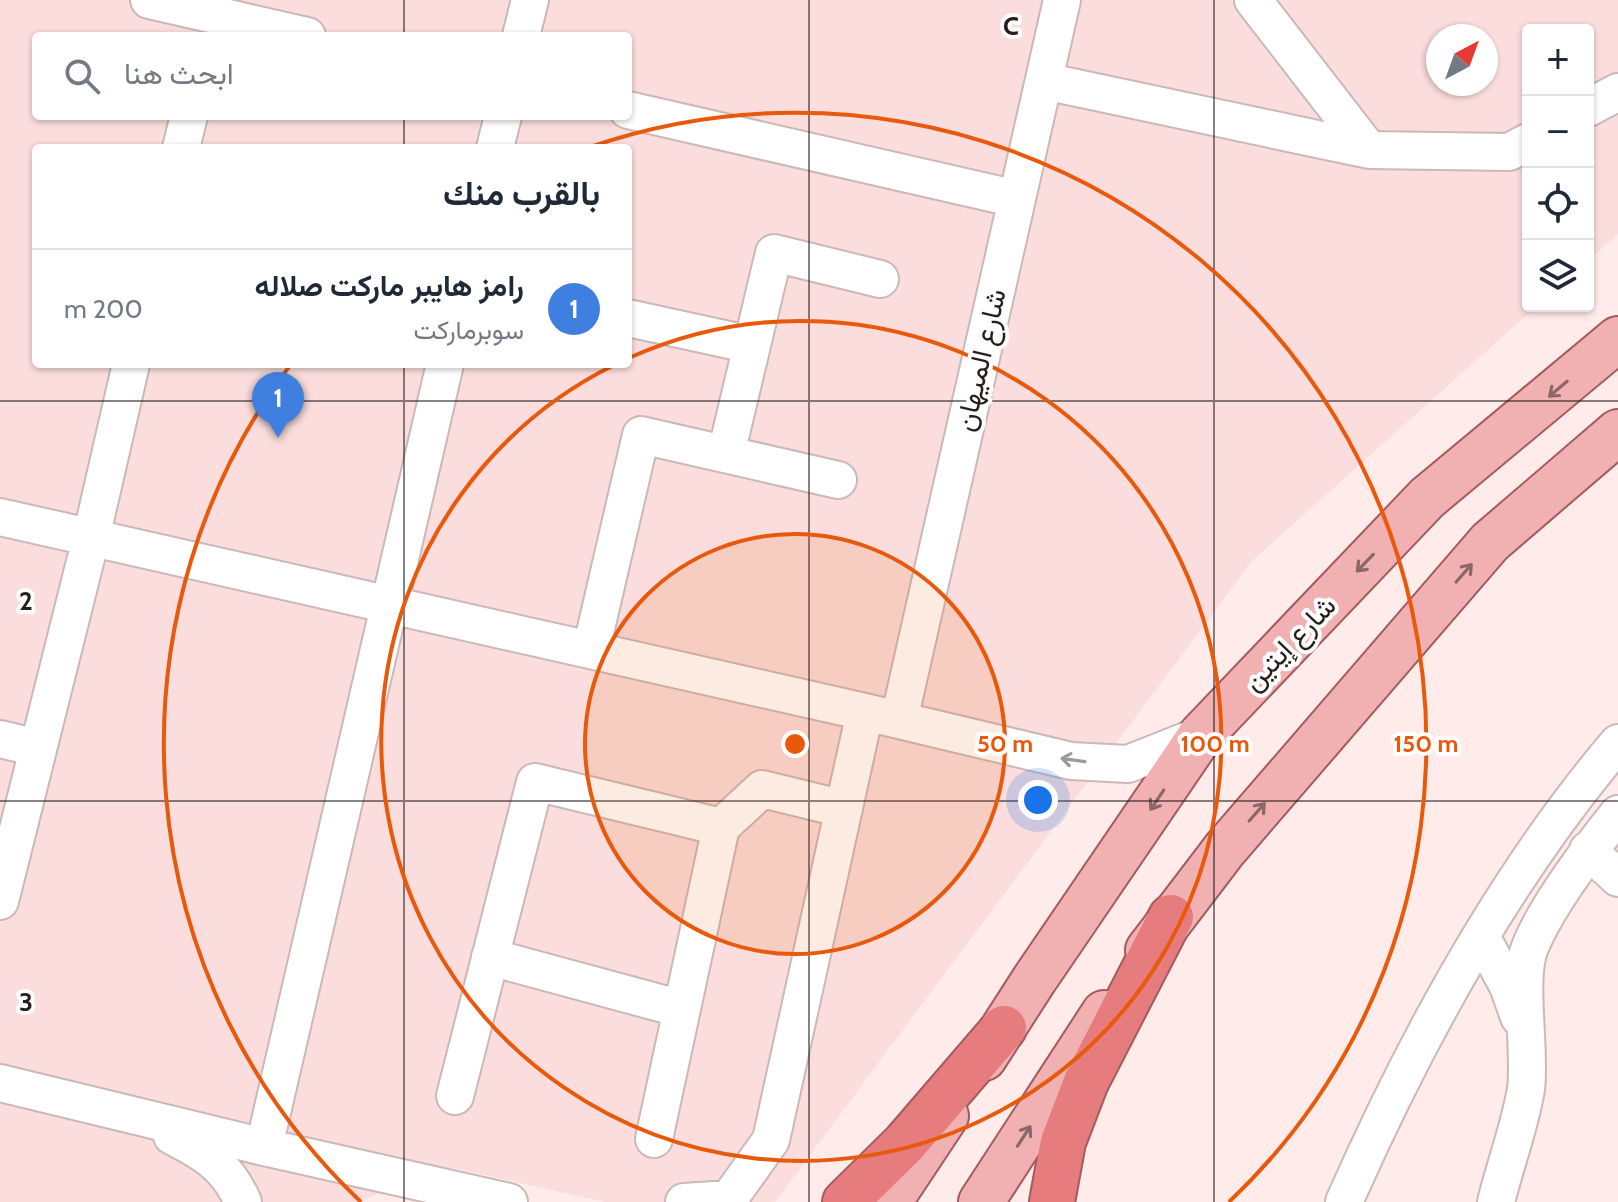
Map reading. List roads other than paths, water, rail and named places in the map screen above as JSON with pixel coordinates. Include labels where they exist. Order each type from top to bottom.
[{"type":"highway","points":[[1052,1202],[1063,1142],[1086,1082],[1171,917]]},
{"type":"highway","points":[[845,1202],[905,1143],[1004,1028]]},
{"type":"main road","name":"شارع إيتين","points":[[889,1202],[1034,980],[1201,735],[1427,498],[1618,339]]},
{"type":"main road","points":[[981,1202],[1093,1028],[1171,917],[1225,849],[1490,542],[1618,432]]},
{"type":"street","points":[[149,0],[287,32]]},
{"type":"street","points":[[522,32],[530,0]]},
{"type":"street","name":"شارع الميهان","points":[[684,1202],[729,1199],[771,1140],[844,809],[882,716],[1017,199],[1062,0]]},
{"type":"street","points":[[1253,0],[1369,150]]},
{"type":"street","points":[[1044,81],[1369,150],[1509,152],[1522,145]]},
{"type":"street","points":[[1594,105],[1618,92]]},
{"type":"street","points":[[632,111],[1017,199]]},
{"type":"street","points":[[182,144],[188,120]]},
{"type":"street","points":[[496,144],[502,120]]},
{"type":"street","points":[[726,454],[774,253],[880,279]]},
{"type":"street","points":[[632,319],[752,345]]},
{"type":"street","points":[[0,901],[130,368]]},
{"type":"street","points":[[264,1147],[444,368]]},
{"type":"street","points":[[591,650],[641,435],[838,480]]},
{"type":"street","points":[[0,517],[1071,761],[1128,764],[1201,735]]},
{"type":"street","points":[[0,739],[38,748]]},
{"type":"street","points":[[1344,1202],[1447,994],[1560,816],[1618,743]]},
{"type":"street","points":[[455,1096],[535,782],[721,827]]},
{"type":"street","points":[[654,1139],[721,827],[762,789],[844,809]]},
{"type":"street","points":[[1496,1202],[1526,1089],[1528,1041],[1525,978],[1528,949],[1588,850],[1618,814]]},
{"type":"street","points":[[1588,850],[1618,878]]},
{"type":"street","points":[[1482,938],[1508,986],[1528,1041]]},
{"type":"street","points":[[490,957],[682,1009]]},
{"type":"street","points":[[0,1083],[509,1202]]},
{"type":"street","points":[[132,1115],[197,1148],[227,1171],[243,1202]]},
{"type":"place","name":"رامز هايبر ماركت صلاله","points":[[278,438]]}]
